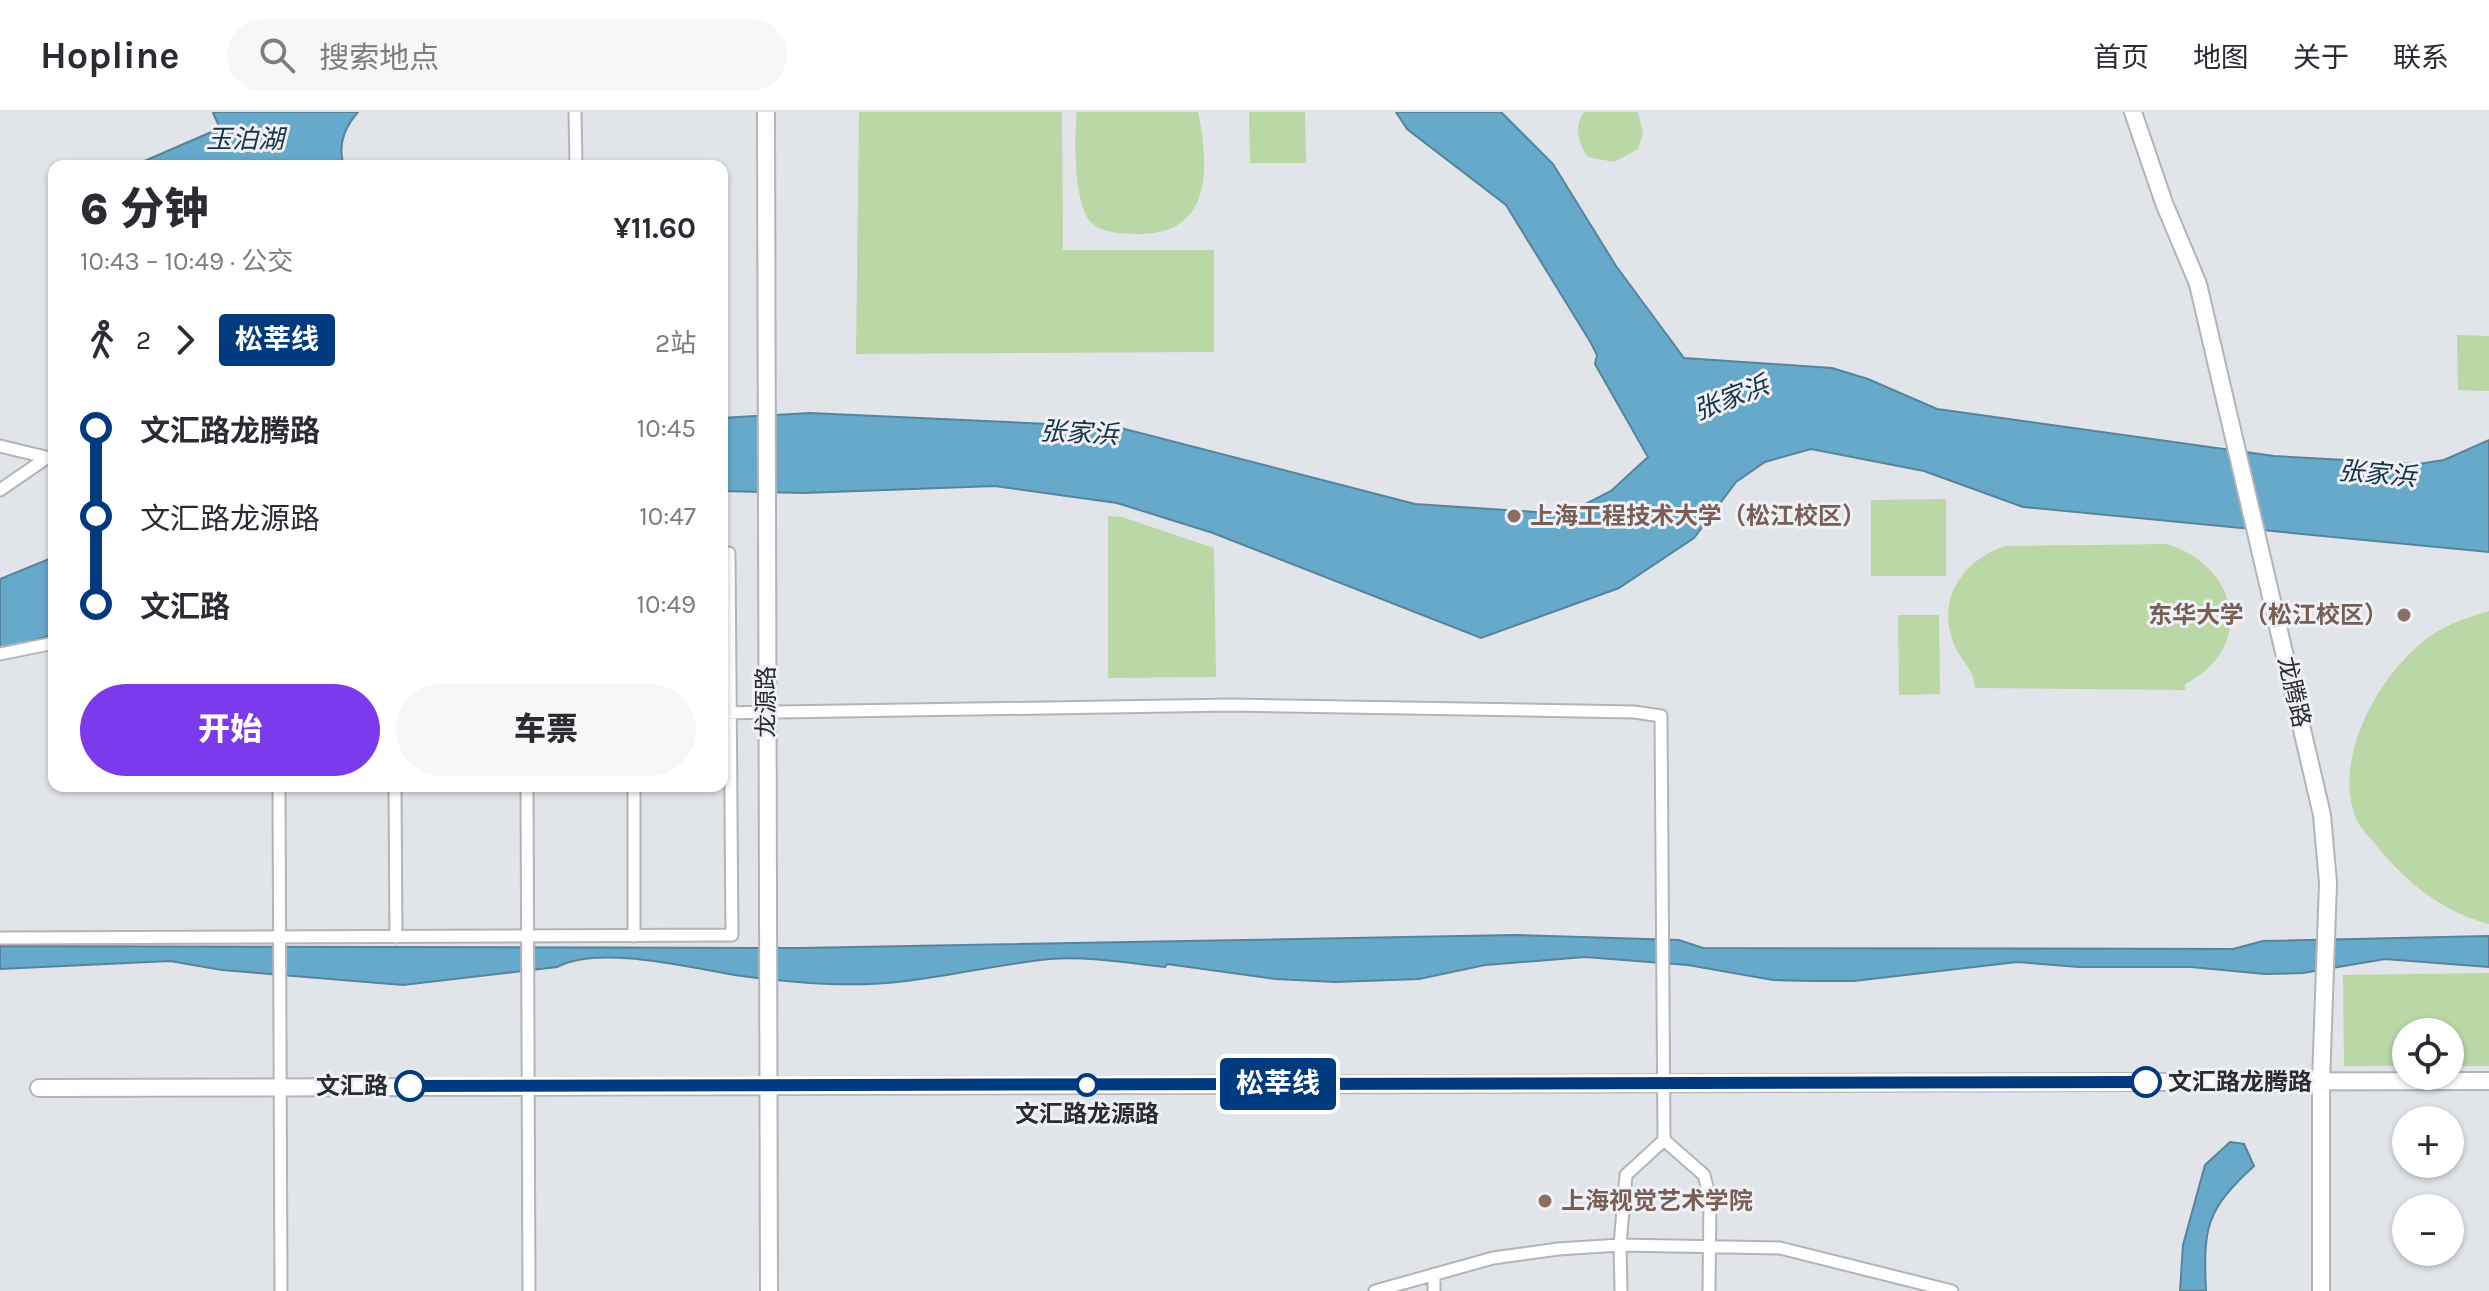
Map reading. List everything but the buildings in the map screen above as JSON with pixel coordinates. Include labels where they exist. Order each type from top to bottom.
[{"type":"main road","name":"龙源路","points":[[766,112],[769,1291]]},
{"type":"main road","name":"龙腾路","points":[[2133,112],[2164,203],[2198,284],[2322,815],[2328,883],[2321,1081],[2321,1291]]},
{"type":"main road","points":[[39,1088],[2489,1081]]},
{"type":"street","points":[[575,112],[576,160]]},
{"type":"street","points":[[0,446],[48,459]]},
{"type":"street","points":[[0,490],[48,460]]},
{"type":"street","points":[[728,606],[729,553]]},
{"type":"street","points":[[0,654],[48,644]]},
{"type":"street","points":[[728,713],[1232,705],[1634,712],[1661,716],[1661,1083],[1664,1140],[1704,1175],[1710,1199],[1709,1291]]},
{"type":"street","points":[[0,938],[732,935],[728,787]]},
{"type":"street","points":[[279,792],[281,1291]]},
{"type":"street","points":[[395,792],[396,937]]},
{"type":"street","points":[[527,792],[529,1291]]},
{"type":"street","points":[[634,792],[634,936]]},
{"type":"street","points":[[1621,1291],[1620,1245],[1626,1175],[1664,1140]]},
{"type":"street","points":[[1375,1291],[1506,1256],[1620,1245],[1709,1245],[1780,1248],[1952,1291]]},
{"type":"street","points":[[1434,1274],[1434,1291]]},
{"type":"green space","points":[[859,112],[1062,112],[1063,250],[1214,250],[1214,352],[856,354]]},
{"type":"green space","points":[[1077,112],[1198,112],[1204,174],[1194,209],[1182,222],[1165,230],[1142,234],[1111,232],[1094,225],[1082,205],[1079,189],[1075,138]]},
{"type":"green space","points":[[1249,112],[1305,112],[1306,163],[1250,163]]},
{"type":"green space","points":[[1584,112],[1638,112],[1643,133],[1638,149],[1614,162],[1588,157],[1578,135]]},
{"type":"green space","points":[[2457,335],[2489,336],[2489,391],[2458,390]]},
{"type":"green space","points":[[1946,499],[1946,576],[1871,576],[1871,500]]},
{"type":"green space","points":[[1108,516],[1122,517],[1214,548],[1216,677],[1108,678]]},
{"type":"green space","points":[[2167,544],[2191,555],[2210,570],[2223,588],[2230,608],[2230,629],[2223,650],[2208,668],[2185,684],[2185,690],[1975,688],[1972,674],[1952,639],[1949,607],[1958,581],[1978,560],[2005,546]]},
{"type":"green space","points":[[2489,611],[2489,924],[2455,912],[2426,894],[2388,859],[2357,821],[2350,796],[2350,769],[2356,741],[2367,714],[2399,666],[2438,631]]},
{"type":"green space","points":[[1898,615],[1939,615],[1940,694],[1899,695]]},
{"type":"green space","points":[[2489,973],[2489,1066],[2464,1066],[2464,1018],[2392,1018],[2392,1066],[2344,1066],[2343,975]]},
{"type":"water","name":"玉泊湖","points":[[358,112],[343,137],[343,160],[147,160],[219,126],[213,113]]},
{"type":"water","name":"张家浜","points":[[1396,112],[1501,112],[1553,164],[1616,266],[1684,358],[1832,368],[1868,379],[1937,409],[2274,456],[2418,464],[2444,460],[2489,440],[2489,552],[2023,507],[1924,471],[1811,449],[1765,462],[1736,482],[1694,538],[1619,588],[1481,638],[1213,533],[1117,503],[995,486],[803,493],[728,491],[728,418],[810,413],[1117,427],[1415,504],[1566,514],[1611,491],[1648,457],[1595,364],[1597,355],[1591,343],[1506,205],[1407,129]]},
{"type":"water","points":[[48,559],[48,636],[0,651],[0,579]]},
{"type":"water","points":[[1515,935],[1679,940],[1703,948],[2233,949],[2263,941],[2489,936],[2489,967],[2385,959],[2303,973],[2265,974],[2191,967],[2079,967],[2017,962],[1854,981],[1813,981],[1773,980],[1688,965],[1585,957],[1485,965],[1419,979],[1335,982],[1276,979],[1167,964],[1165,967],[1064,958],[906,981],[824,984],[742,976],[648,960],[598,958],[576,960],[557,967],[403,985],[222,970],[170,961],[0,969],[0,946],[800,948]]},
{"type":"water","points":[[2230,1142],[2244,1144],[2254,1166],[2226,1195],[2211,1221],[2205,1251],[2206,1291],[2180,1291],[2183,1245],[2205,1165]]},
{"type":"bus line","name":"松莘线","points":[[410,1086],[2146,1082]]},
{"type":"place","name":"上海工程技术大学（松江校区）","points":[[1514,516]]},
{"type":"place","name":"东华大学（松江校区）","points":[[2404,615]]},
{"type":"place","name":"文汇路龙腾路","points":[[2146,1082]]},
{"type":"place","name":"文汇路龙源路","points":[[1087,1085]]},
{"type":"place","name":"文汇路","points":[[410,1086]]},
{"type":"place","name":"上海视觉艺术学院","points":[[1545,1201]]}]
